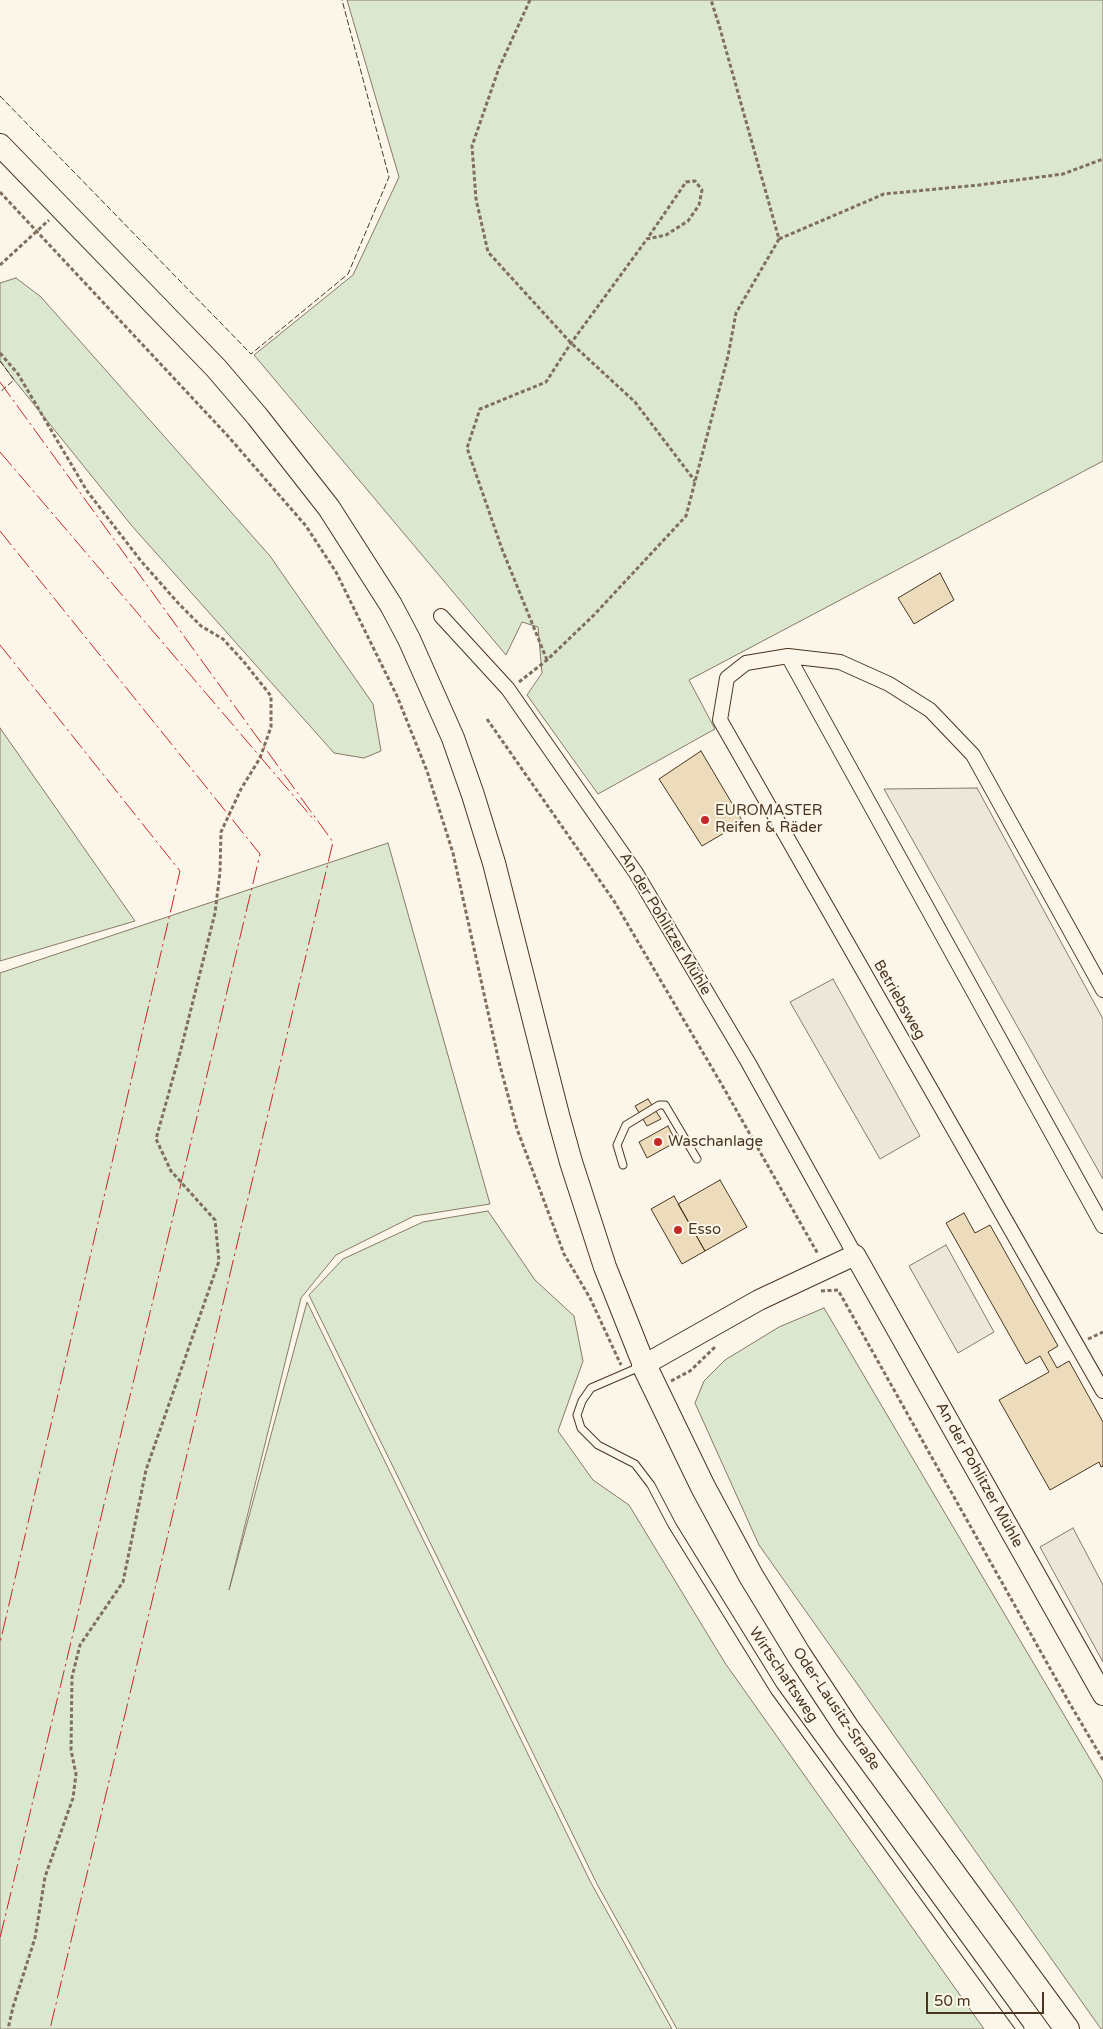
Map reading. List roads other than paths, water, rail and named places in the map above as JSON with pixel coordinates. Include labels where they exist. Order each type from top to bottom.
[{"type":"highway","name":"Oder-Lausitz-Straße","points":[[634,1369],[655,1387],[708,1495],[751,1576],[799,1655],[848,1728],[1067,2029]]},
{"type":"main road","points":[[0,144],[216,368],[257,416],[329,508],[390,605],[409,639],[453,738],[494,863],[571,1162],[605,1267],[634,1369],[759,1300],[855,1255]]},
{"type":"main road","name":"An der Pohlitzer Mühle","points":[[855,1255],[1103,1695]]},
{"type":"street","name":"An der Pohlitzer Mühle","points":[[441,616],[508,690],[636,873],[748,1062],[855,1255]]},
{"type":"street","name":"Betriebsweg","points":[[1103,990],[973,755],[930,710],[889,684],[840,662],[788,656],[746,663],[727,678],[720,720],[1103,1392]]},
{"type":"street","points":[[788,656],[1103,1226]]},
{"type":"lane","points":[[623,1165],[617,1145],[626,1125],[659,1105],[665,1105],[697,1159]]},
{"type":"lane","name":"Wirtschaftsweg","points":[[634,1369],[591,1388],[582,1401],[577,1415],[581,1428],[598,1445],[635,1464],[651,1485],[672,1525],[774,1690],[1020,2029]]},
{"type":"place","name":"EUROMASTER Reifen & Räder","points":[[705,820]]},
{"type":"place","name":"Waschanlage","points":[[658,1142]]},
{"type":"place","name":"Esso","points":[[678,1230]]}]
